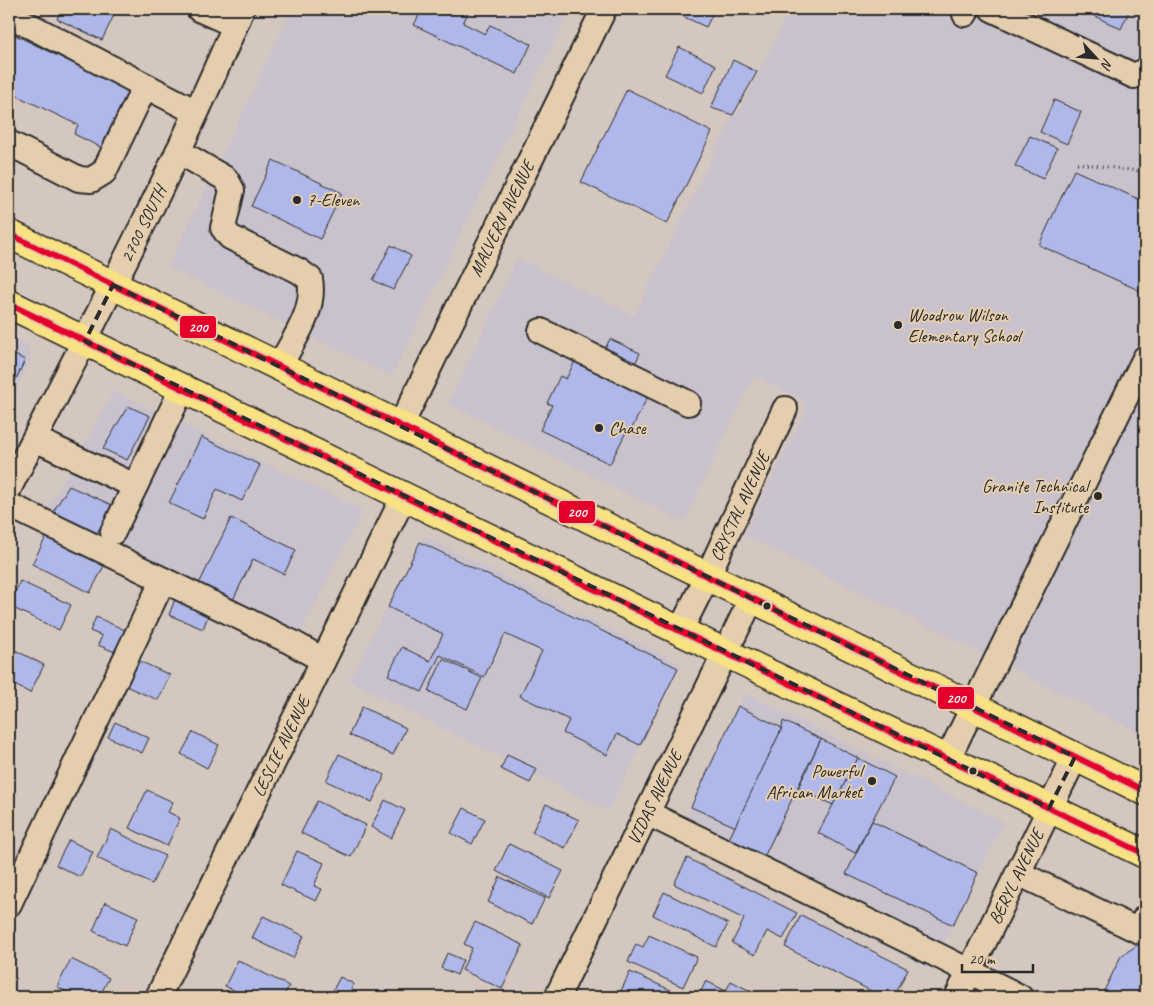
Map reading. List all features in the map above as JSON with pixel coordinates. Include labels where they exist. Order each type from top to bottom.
[{"type":"main road","points":[[9,234],[1145,791]]},
{"type":"main road","points":[[9,304],[946,760],[1145,854]]},
{"type":"street","points":[[199,9],[238,17]]},
{"type":"street","name":"MALVERN AVENUE","points":[[400,427],[604,9]]},
{"type":"street","points":[[992,9],[1134,76],[1145,71]]},
{"type":"street","points":[[9,14],[196,112]]},
{"type":"street","name":"2700 SOUTH","points":[[9,488],[85,341],[178,151],[238,17]]},
{"type":"street","points":[[9,143],[79,179],[91,180],[104,172],[145,86]]},
{"type":"street","points":[[178,151],[226,179],[232,190],[223,228],[230,237],[310,279],[312,287],[310,304],[278,367]]},
{"type":"street","points":[[541,331],[688,403]]},
{"type":"street","points":[[946,760],[1145,358]]},
{"type":"street","points":[[113,532],[182,389]]},
{"type":"street","name":"CRYSTAL AVENUE","points":[[680,631],[785,408]]},
{"type":"street","points":[[35,439],[135,486]]},
{"type":"street","name":"LESLIE AVENUE","points":[[158,997],[404,496]]},
{"type":"street","points":[[9,505],[291,642],[324,660]]},
{"type":"street","points":[[9,904],[163,580]]},
{"type":"street","name":"VIDAS AVENUE","points":[[557,997],[752,598]]},
{"type":"street","name":"BERYL AVENUE","points":[[957,997],[1075,757]]},
{"type":"street","points":[[647,813],[1020,997]]},
{"type":"street","points":[[1018,873],[1139,931],[1145,918]]},
{"type":"path","points":[[1077,162],[1145,172]]},
{"type":"highlighted area","points":[[113,285],[1075,757],[1049,808],[85,341]]},
{"type":"shaded area","points":[[292,9],[570,9],[392,376],[168,267]]},
{"type":"shaded area","name":"Woodrow Wilson Elementary School","points":[[789,9],[1145,9],[1145,736],[744,535],[806,410],[802,400],[754,376],[684,522],[448,404],[518,258],[634,316],[733,115],[737,116]]},
{"type":"shaded area","points":[[9,335],[27,344],[31,359],[9,405]]},
{"type":"shaded area","points":[[114,391],[363,510],[299,637],[45,513]]},
{"type":"shaded area","points":[[423,536],[681,664],[608,811],[349,681]]},
{"type":"shaded area","points":[[745,693],[1004,822],[931,969],[672,840],[691,807]]},
{"type":"building","points":[[61,9],[117,9],[102,40],[57,19]]},
{"type":"building","points":[[422,9],[470,9],[463,23],[485,34],[490,25],[531,44],[517,74],[414,25]]},
{"type":"building","points":[[667,9],[715,9],[706,27]]},
{"type":"building","points":[[1080,9],[1130,9],[1121,29]]},
{"type":"building","points":[[9,32],[134,93],[106,150],[74,134],[78,125],[9,92]]},
{"type":"building","points":[[679,47],[716,65],[703,93],[665,75]]},
{"type":"building","points":[[733,60],[757,72],[733,115],[711,108]]},
{"type":"building","points":[[627,89],[712,132],[667,224],[581,182]]},
{"type":"building","points":[[1054,100],[1081,112],[1067,144],[1040,132]]},
{"type":"building","points":[[1030,136],[1057,148],[1043,179],[1015,166]]},
{"type":"building","name":"7-Eleven","points":[[273,160],[342,193],[320,239],[251,206]]},
{"type":"building","points":[[1074,170],[1145,202],[1145,293],[1039,245]]},
{"type":"building","points":[[391,245],[411,256],[393,290],[373,280]]},
{"type":"building","points":[[610,339],[640,353],[625,385],[648,396],[630,432],[627,430],[610,464],[540,430],[552,405],[547,403],[560,376],[566,379],[575,361],[594,370]]},
{"type":"building","points":[[9,352],[25,360],[9,394]]},
{"type":"building","points":[[128,406],[150,416],[127,460],[103,449]]},
{"type":"building","points":[[201,437],[260,465],[242,501],[217,489],[203,519],[169,503]]},
{"type":"building","points":[[69,486],[112,505],[97,533],[53,512]]},
{"type":"building","points":[[231,518],[296,550],[284,574],[253,559],[232,602],[198,586]]},
{"type":"building","points":[[46,537],[104,566],[90,593],[32,564]]},
{"type":"building","points":[[420,542],[678,668],[640,745],[617,734],[607,755],[563,733],[569,720],[520,696],[542,651],[505,634],[484,677],[440,655],[422,692],[388,675],[402,647],[430,661],[443,634],[388,607]]},
{"type":"building","points":[[20,581],[71,605],[59,630],[9,606]]},
{"type":"building","points":[[175,599],[209,613],[203,629],[169,615]]},
{"type":"building","points":[[96,617],[125,630],[115,652],[98,645],[102,636],[90,631]]},
{"type":"building","points":[[9,647],[44,665],[30,693],[9,682]]},
{"type":"building","points":[[135,659],[170,675],[158,700],[123,685]]},
{"type":"building","points":[[443,659],[482,678],[467,709],[428,691]]},
{"type":"building","points":[[738,706],[782,728],[736,827],[691,807]]},
{"type":"building","points":[[362,707],[406,728],[393,755],[349,735]]},
{"type":"building","points":[[783,721],[821,739],[763,859],[727,843],[782,728]]},
{"type":"building","points":[[115,722],[149,738],[142,753],[108,737]]},
{"type":"building","points":[[193,732],[219,745],[207,768],[181,754]]},
{"type":"building","points":[[821,739],[858,758],[833,805],[798,788]]},
{"type":"building","points":[[339,754],[385,775],[372,802],[326,781]]},
{"type":"building","points":[[507,755],[537,769],[530,783],[501,769]]},
{"type":"building","points":[[858,758],[895,777],[855,853],[818,833]]},
{"type":"building","points":[[147,790],[173,802],[168,812],[180,818],[167,846],[129,828]]},
{"type":"building","points":[[385,800],[405,810],[391,838],[371,827]]},
{"type":"building","points":[[317,801],[366,825],[351,857],[301,833]]},
{"type":"building","points":[[546,804],[579,820],[565,848],[532,832]]},
{"type":"building","points":[[464,808],[485,819],[472,844],[451,833]]},
{"type":"building","points":[[872,821],[978,873],[953,925],[846,874]]},
{"type":"building","points":[[111,829],[165,856],[152,884],[97,858]]},
{"type":"building","points":[[69,840],[93,852],[80,877],[56,865]]},
{"type":"building","points":[[509,844],[563,871],[549,898],[496,871]]},
{"type":"building","points":[[297,851],[324,863],[314,886],[322,889],[316,901],[281,885]]},
{"type":"building","points":[[687,858],[797,913],[783,939],[767,931],[755,955],[732,943],[744,919],[674,884]]},
{"type":"building","points":[[500,877],[545,898],[532,924],[488,902]]},
{"type":"building","points":[[664,892],[728,924],[716,947],[653,915]]},
{"type":"building","points":[[105,902],[138,917],[125,946],[93,931]]},
{"type":"building","points":[[801,915],[908,969],[894,997],[883,997],[785,947]]},
{"type":"building","points":[[263,916],[304,936],[293,958],[252,938]]},
{"type":"building","points":[[475,922],[523,945],[502,989],[462,970],[472,948],[464,944]]},
{"type":"building","points":[[649,935],[697,957],[683,987],[628,962],[636,944],[643,947]]},
{"type":"building","points":[[1145,940],[1145,997],[1101,997],[1121,956]]},
{"type":"building","points":[[447,953],[463,960],[457,975],[441,968]]},
{"type":"building","points":[[71,959],[109,978],[99,997],[78,997],[57,987]]},
{"type":"building","points":[[238,960],[289,986],[283,997],[243,997],[244,995],[225,986]]},
{"type":"building","points":[[630,972],[673,991],[670,997],[618,997]]},
{"type":"building","points":[[340,977],[354,984],[347,997],[336,997],[331,994]]},
{"type":"building","points":[[706,981],[726,991],[731,981],[752,992],[749,997],[698,997]]},
{"type":"transit line","name":"200","points":[[9,234],[1145,791]]},
{"type":"transit line","name":"200","points":[[9,304],[680,631],[1145,854]]},
{"type":"place","name":"7-Eleven","points":[[297,200]]},
{"type":"place","name":"Woodrow Wilson Elementary School","points":[[898,325]]},
{"type":"place","name":"Chase","points":[[599,428]]},
{"type":"place","name":"Granite Technical Institute","points":[[1098,496]]},
{"type":"place","name":"Powerful African Market","points":[[872,781]]}]
